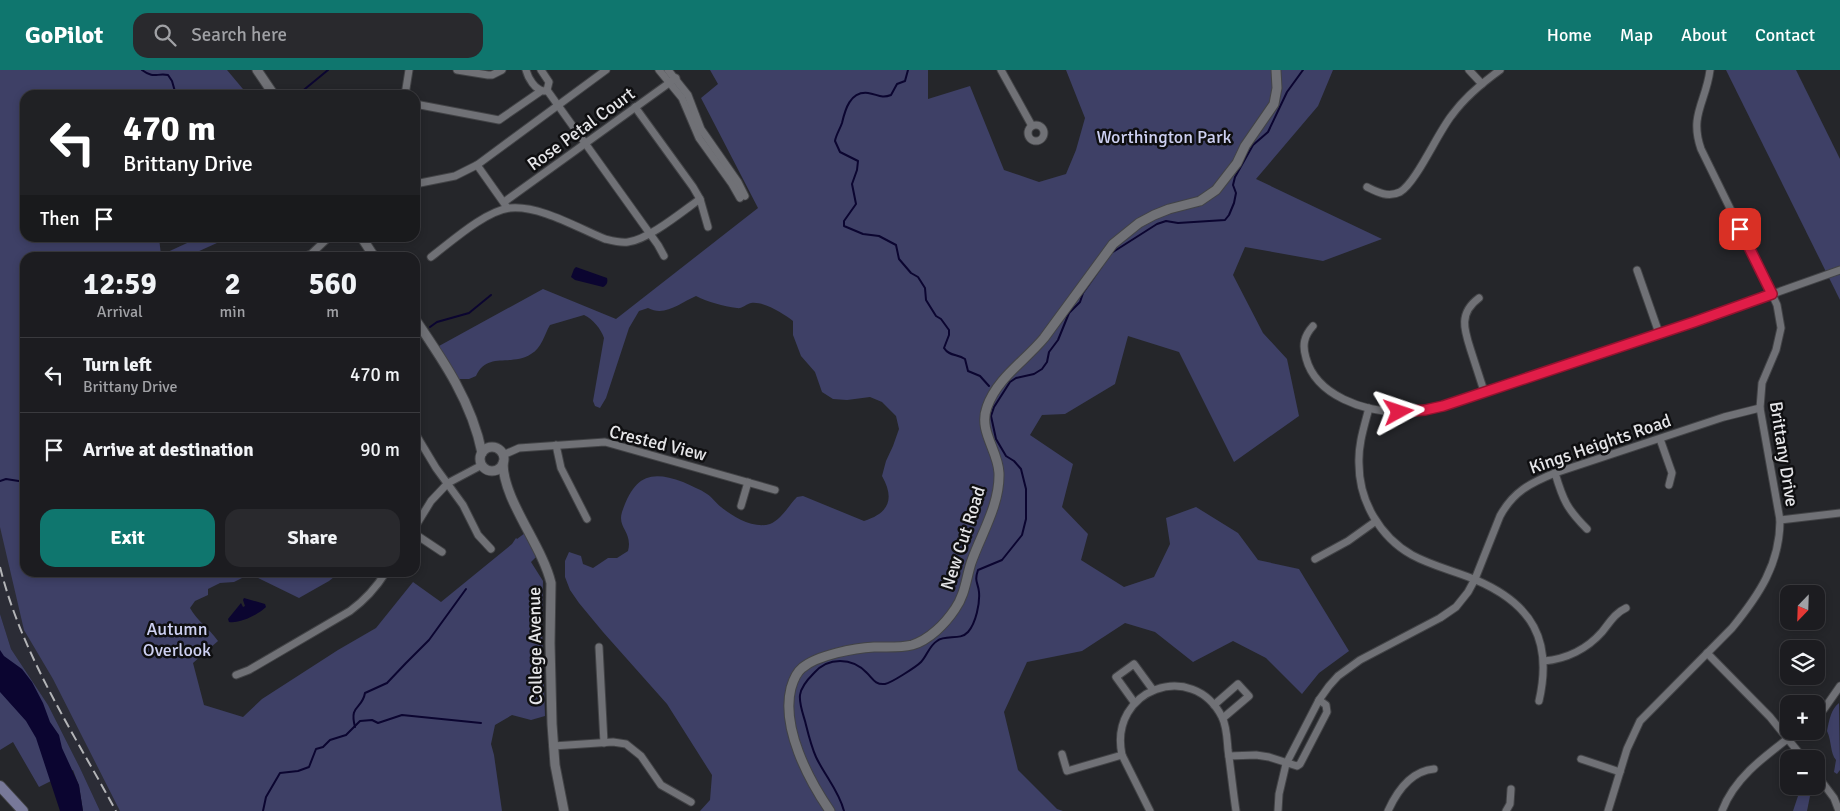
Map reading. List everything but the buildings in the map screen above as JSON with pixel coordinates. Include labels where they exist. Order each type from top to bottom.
[{"type":"main road","points":[[0,786],[24,811]]},
{"type":"street","points":[[257,70],[271,90]]},
{"type":"street","points":[[406,90],[409,70]]},
{"type":"street","points":[[457,70],[488,76],[502,70]]},
{"type":"street","points":[[526,70],[536,88],[544,90],[559,105],[658,244],[664,256]]},
{"type":"street","points":[[420,105],[499,120],[544,90],[549,82],[541,70]]},
{"type":"street","points":[[420,183],[456,176],[477,165],[606,70]]},
{"type":"street","points":[[659,70],[673,80]]},
{"type":"street","points":[[668,70],[699,138],[742,197]]},
{"type":"street","points":[[1001,70],[1032,126]]},
{"type":"street","name":"New Cut Road","points":[[830,811],[811,780],[790,727],[789,714],[792,687],[800,670],[812,662],[858,648],[911,645],[924,640],[947,619],[963,596],[969,569],[989,519],[998,486],[998,466],[987,436],[985,416],[987,408],[1000,384],[1044,338],[1113,244],[1126,232],[1147,219],[1200,201],[1216,190],[1237,163],[1245,146],[1274,104],[1277,88],[1276,70]]},
{"type":"street","points":[[1469,70],[1482,84]]},
{"type":"street","points":[[1367,187],[1377,192],[1388,194],[1402,191],[1407,186],[1450,116],[1468,96],[1500,70]]},
{"type":"street","name":"Brittany Drive","points":[[1608,811],[1633,734],[1640,721],[1743,614],[1768,574],[1778,549],[1780,520],[1760,408],[1762,384],[1780,338],[1780,317],[1772,294],[1697,139],[1696,122],[1710,70]]},
{"type":"street","name":"Rose Petal Court","points":[[431,257],[481,220],[506,205],[586,143],[673,80]]},
{"type":"street","points":[[635,107],[693,187],[700,199],[708,227]]},
{"type":"street","points":[[477,165],[506,205],[530,209],[605,239],[618,242],[630,242],[650,233],[700,199]]},
{"type":"street","points":[[316,252],[324,242]]},
{"type":"street","points":[[1638,270],[1659,333]]},
{"type":"street","points":[[1313,326],[1306,335],[1304,346],[1307,363],[1319,382],[1332,393],[1369,408],[1399,412],[1425,410],[1659,333],[1840,270]]},
{"type":"street","points":[[1479,298],[1473,302],[1468,310],[1464,326],[1484,391]]},
{"type":"street","points":[[420,326],[455,382],[477,430],[482,453],[480,460],[485,468]]},
{"type":"street","points":[[1369,408],[1360,441],[1358,465],[1359,478],[1365,500],[1376,521],[1394,541],[1411,554],[1475,579],[1501,592],[1522,610],[1535,630],[1542,649],[1544,660],[1543,678],[1539,701]]},
{"type":"street","name":"Kings Heights Road","points":[[1278,811],[1279,794],[1286,764],[1319,700],[1329,686],[1348,668],[1450,613],[1463,600],[1475,579],[1500,516],[1512,498],[1526,485],[1724,417],[1760,408]]},
{"type":"street","points":[[420,519],[431,501],[448,483],[485,468],[495,471],[503,459],[497,448],[493,447],[477,430]]},
{"type":"street","points":[[1660,439],[1672,473],[1669,484]]},
{"type":"street","points":[[420,441],[436,468],[463,505],[478,535],[490,549]]},
{"type":"street","name":"Crested View","points":[[503,459],[519,448],[605,442],[775,490]]},
{"type":"street","points":[[556,445],[561,468],[587,519]]},
{"type":"street","points":[[482,453],[484,450],[493,447]]},
{"type":"street","name":"College Avenue","points":[[503,459],[503,473],[508,489],[545,566],[551,583],[550,643],[553,746],[564,811]]},
{"type":"street","name":"College Avenue","points":[[485,468],[508,489]]},
{"type":"street","points":[[1554,474],[1570,511],[1587,529]]},
{"type":"street","points":[[741,506],[748,482]]},
{"type":"street","points":[[1780,520],[1840,513]]},
{"type":"street","points":[[1315,559],[1348,541],[1376,521]]},
{"type":"street","points":[[420,537],[442,552]]},
{"type":"street","points":[[236,674],[249,670],[350,611],[362,603],[383,577]]},
{"type":"street","points":[[1544,660],[1567,656],[1588,645],[1616,614],[1626,608]]},
{"type":"street","points":[[601,651],[604,743]]},
{"type":"street","points":[[1707,653],[1747,692],[1780,729]]},
{"type":"street","points":[[1134,702],[1116,677],[1134,664],[1153,690]]},
{"type":"street","points":[[1214,705],[1238,684],[1249,696],[1223,718]]},
{"type":"street","points":[[1150,811],[1122,755],[1120,730],[1123,719],[1134,702],[1153,690],[1169,686],[1188,688],[1198,692],[1214,705],[1223,718],[1236,811]]},
{"type":"street","points":[[1825,708],[1840,686]]},
{"type":"street","points":[[1229,756],[1256,755],[1269,757],[1294,766],[1300,764],[1327,712],[1326,705],[1319,700]]},
{"type":"street","points":[[1722,811],[1730,792],[1744,775],[1786,740]]},
{"type":"street","points":[[1790,740],[1797,750]]},
{"type":"street","points":[[553,746],[620,742],[641,756],[661,785],[691,802]]},
{"type":"street","points":[[1062,754],[1067,771],[1122,755]]},
{"type":"street","points":[[1581,759],[1620,772]]},
{"type":"street","points":[[1388,811],[1396,796],[1412,777],[1425,770],[1434,769]]},
{"type":"street","points":[[1825,786],[1839,811]]},
{"type":"street","points":[[1506,811],[1510,804],[1510,789]]},
{"type":"shaded area","points":[[576,267],[607,278],[606,284],[603,287],[575,280],[571,277]]},
{"type":"shaded area","points":[[0,458],[20,548],[20,563],[9,567],[74,714],[128,811],[100,811],[48,705],[11,649],[0,614]]},
{"type":"shaded area","points":[[244,598],[265,604],[266,607],[249,618],[229,622],[228,619],[241,603],[243,607],[245,606]]},
{"type":"shaded area","points":[[0,650],[4,656],[22,669],[32,682],[43,703],[50,722],[59,735],[62,748],[79,785],[83,811],[60,811],[36,738],[26,721],[0,692]]},
{"type":"green space","name":"Autumn Overlook","points":[[0,70],[227,70],[244,90],[20,90],[20,242],[159,242],[161,252],[20,252],[20,577],[244,577],[234,582],[220,583],[208,589],[208,595],[195,601],[190,608],[218,641],[193,663],[204,705],[243,717],[262,699],[376,628],[413,582],[441,602],[512,544],[516,538],[525,533],[536,557],[531,562],[543,581],[542,629],[545,716],[531,720],[512,715],[495,725],[491,744],[502,811],[120,811],[53,679],[24,630],[0,527]]},
{"type":"green space","name":"Worthington Park","points":[[710,70],[928,70],[928,99],[970,86],[1004,170],[1039,182],[1066,174],[1076,150],[1085,118],[1066,70],[1333,70],[1318,106],[1256,179],[1382,239],[1323,261],[1245,247],[1233,275],[1263,333],[1287,359],[1299,416],[1234,462],[1179,352],[1128,336],[1115,384],[1065,414],[1042,415],[1030,435],[1073,464],[1062,507],[1088,534],[1081,560],[1124,587],[1154,577],[1170,544],[1166,518],[1196,507],[1238,533],[1258,560],[1299,569],[1349,651],[1319,673],[1302,694],[1266,658],[1233,641],[1193,662],[1155,632],[1125,623],[1082,651],[1027,662],[1004,712],[1018,770],[1057,809],[1063,811],[700,811],[710,800],[712,775],[667,704],[603,632],[570,590],[565,577],[565,561],[569,552],[581,556],[583,564],[593,568],[608,558],[617,558],[628,551],[629,545],[622,522],[622,512],[632,491],[638,484],[644,479],[652,477],[661,476],[683,482],[709,495],[731,515],[757,525],[774,522],[797,497],[803,496],[864,521],[872,518],[884,509],[889,498],[882,476],[899,429],[896,416],[882,402],[870,397],[847,400],[833,399],[822,392],[815,372],[801,356],[793,335],[793,321],[774,309],[756,303],[737,308],[696,296],[666,310],[660,311],[648,308],[639,311],[629,328],[606,398],[600,408],[595,406],[593,401],[604,338],[596,325],[584,315],[550,325],[540,345],[531,354],[523,358],[493,361],[481,368],[476,376],[469,379],[457,379],[439,346],[543,289],[616,319],[758,208],[701,98],[718,84]]},
{"type":"green space","points":[[1726,70],[1796,70],[1840,159],[1840,300]]},
{"type":"green space","points":[[189,242],[219,242],[197,252],[168,252]]},
{"type":"green space","points":[[256,577],[334,577],[299,598]]},
{"type":"green space","points":[[0,614],[11,649],[48,705],[100,811],[83,811],[79,786],[73,770],[39,787],[13,742],[0,750]]},
{"type":"green space","points":[[1839,703],[1840,770],[1837,774],[1834,772],[1836,760],[1827,731],[1832,712]]},
{"type":"green space","points":[[1798,795],[1810,795],[1807,811],[1793,811]]},
{"type":"waterway","points":[[142,70],[152,75],[168,75],[175,90]]},
{"type":"waterway","points":[[304,90],[328,70]]},
{"type":"waterway","points":[[908,70],[905,81],[897,84],[891,95],[882,96],[862,93],[849,102],[835,141],[840,152],[858,161],[852,184],[856,204],[844,221],[844,226],[863,234],[879,236],[896,245],[899,259],[911,273],[918,277],[925,288],[926,300],[936,316],[941,319],[949,330],[944,348],[948,352],[965,359],[968,371],[980,376],[989,386]]},
{"type":"waterway","points":[[1113,252],[1157,224],[1166,221],[1178,223],[1225,220],[1234,203],[1236,193],[1233,185],[1235,177],[1253,145],[1268,132],[1287,92],[1303,70]]},
{"type":"waterway","points":[[844,811],[839,797],[816,757],[801,705],[800,695],[802,689],[810,677],[820,668],[826,664],[840,661],[854,664],[861,668],[876,683],[888,683],[921,662],[937,641],[965,635],[971,628],[979,602],[976,580],[978,570],[1002,560],[1022,535],[1026,519],[1026,489],[1021,469],[1006,456],[996,439],[991,416],[994,407],[1010,382],[1016,378],[1034,374],[1042,369],[1047,362],[1049,352],[1058,340],[1069,313],[1080,302],[1083,293],[1102,266]]},
{"type":"waterway","points":[[430,327],[437,322],[469,313],[491,295]]},
{"type":"waterway","points":[[0,481],[6,479],[20,481]]},
{"type":"waterway","points":[[355,727],[354,714],[365,693],[387,683],[429,640],[466,589]]},
{"type":"waterway","points":[[263,811],[266,797],[280,773],[298,771],[309,767],[316,749],[323,747],[330,740],[346,735],[360,721],[372,720],[378,723],[402,715],[481,723]]},
{"type":"railway","points":[[0,567],[21,631],[35,662],[116,811]]},
{"type":"route","points":[[1399,412],[1425,410],[1443,406],[1772,294],[1740,229]]}]
